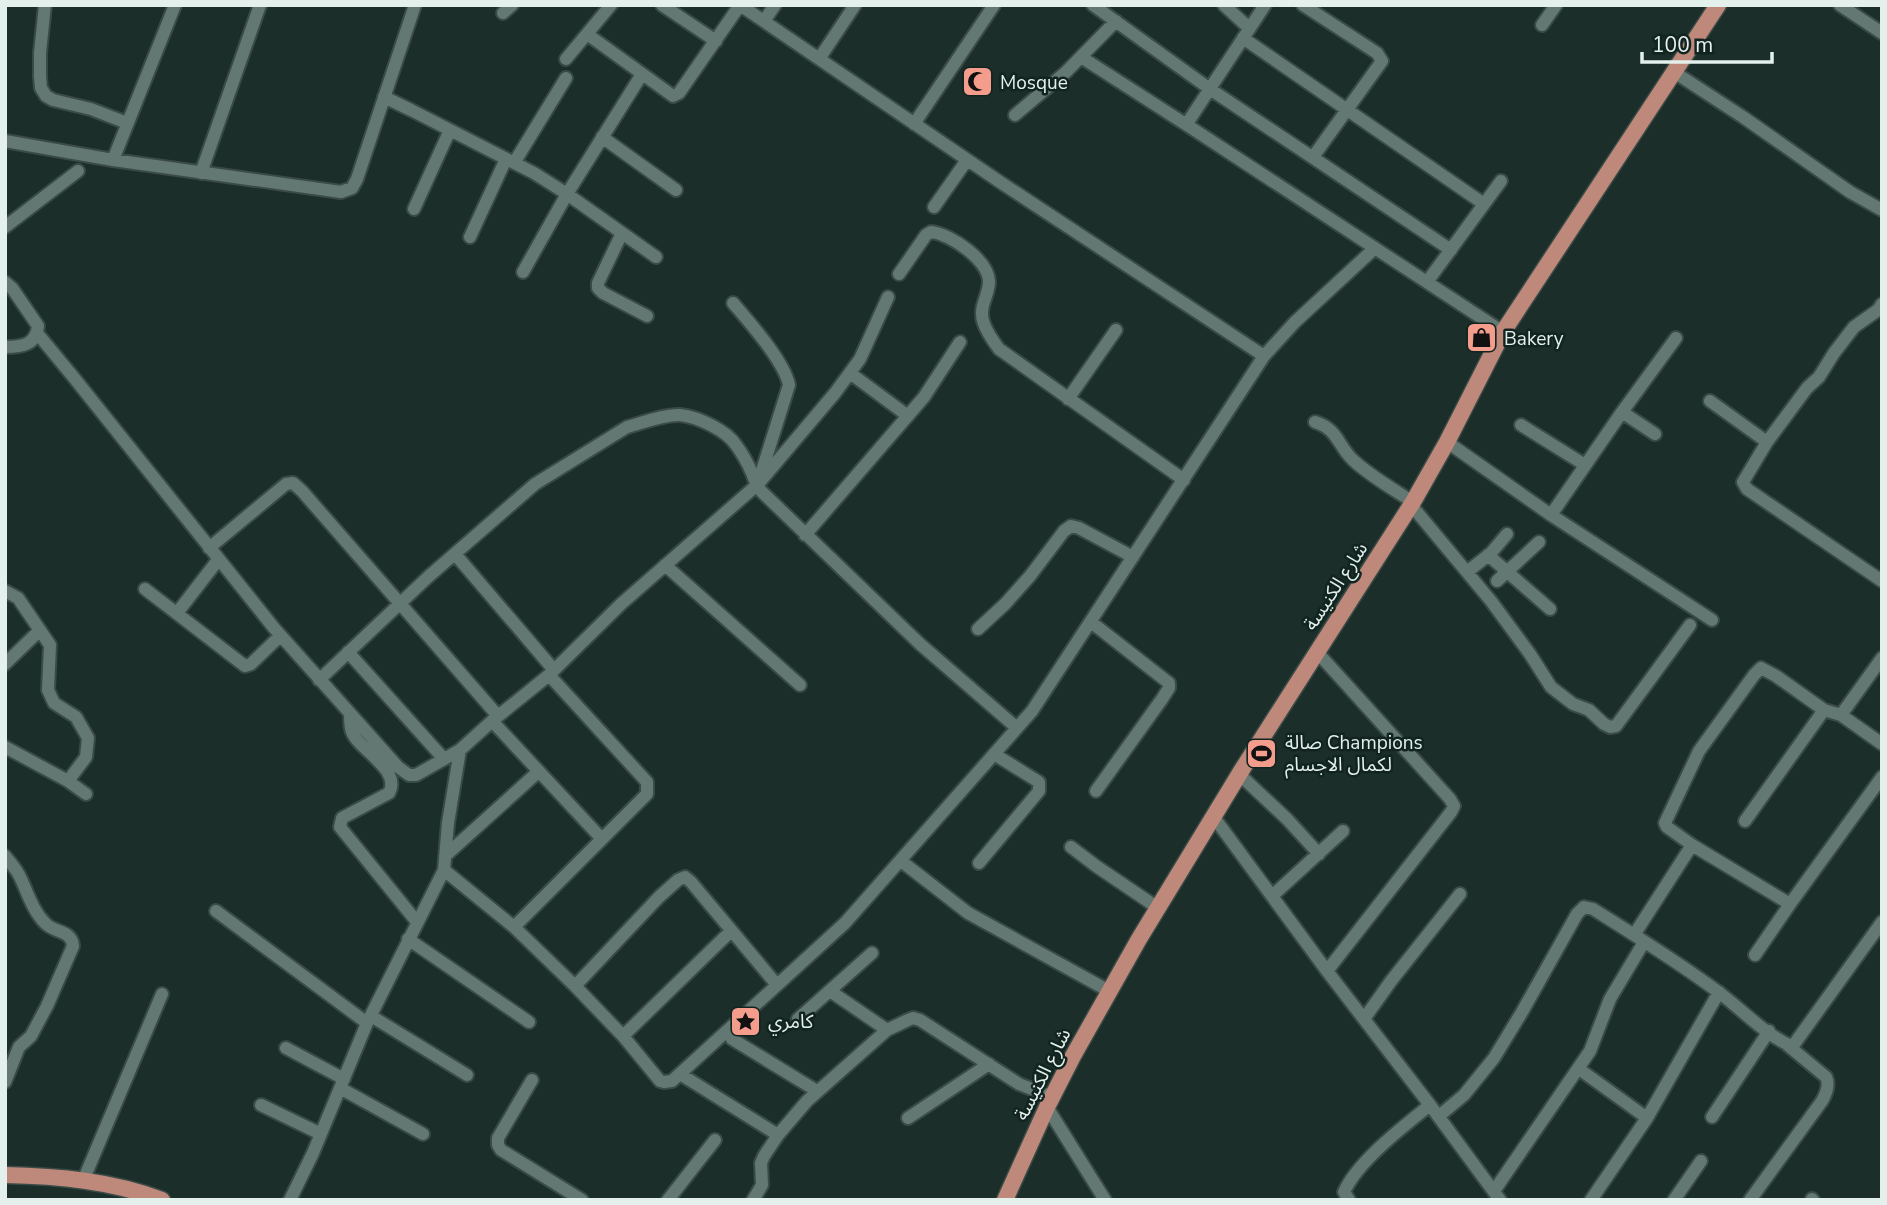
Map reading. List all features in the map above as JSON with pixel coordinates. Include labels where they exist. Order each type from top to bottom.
[{"type":"main road","name":"شارع الكنيسة","points":[[1005,1200],[1050,1102],[1109,991],[1158,908],[1239,774],[1412,503],[1447,442],[1503,332],[1718,5]]},
{"type":"main road","points":[[5,1175],[67,1178],[144,1193],[162,1200]]},
{"type":"street","points":[[45,5],[40,53],[41,88],[53,100],[91,109],[127,123]]},
{"type":"street","points":[[113,160],[175,5]]},
{"type":"street","points":[[201,173],[260,5]]},
{"type":"street","points":[[5,141],[113,160],[341,192],[352,188],[357,179],[415,5]]},
{"type":"street","points":[[566,59],[611,5]]},
{"type":"street","points":[[662,5],[716,41]]},
{"type":"street","points":[[587,34],[673,96],[679,93],[740,5],[967,160],[1264,356]]},
{"type":"street","points":[[764,21],[775,5]]},
{"type":"street","points":[[820,59],[855,5]]},
{"type":"street","points":[[914,124],[994,5]]},
{"type":"street","points":[[1093,5],[1210,89],[1451,250]]},
{"type":"street","points":[[1224,5],[1246,33],[1348,110],[1484,204]]},
{"type":"street","points":[[1190,127],[1188,122],[1265,5]]},
{"type":"street","points":[[1303,5],[1381,57],[1382,61],[1313,157]]},
{"type":"street","points":[[1542,25],[1556,5]]},
{"type":"street","points":[[1840,5],[1882,33]]},
{"type":"street","points":[[1015,115],[1082,57],[1116,21]]},
{"type":"street","points":[[1082,57],[1503,332]]},
{"type":"street","points":[[1674,72],[1850,192],[1882,210]]},
{"type":"street","points":[[523,272],[567,194],[642,74]]},
{"type":"street","points":[[470,237],[510,161],[566,78]]},
{"type":"street","points":[[384,97],[510,161],[567,194],[656,257]]},
{"type":"street","points":[[414,209],[450,130]]},
{"type":"street","points":[[602,137],[676,190]]},
{"type":"street","points":[[934,207],[967,160]]},
{"type":"street","points":[[5,227],[78,171]]},
{"type":"street","points":[[1427,282],[1501,181]]},
{"type":"street","points":[[900,274],[926,235],[931,232],[946,236],[972,253],[986,271],[989,283],[981,310],[983,322],[999,349],[1184,480]]},
{"type":"street","points":[[622,233],[598,288],[647,316]]},
{"type":"street","points":[[444,870],[514,927],[575,986],[623,1036],[660,1081],[668,1082],[680,1074],[845,923],[1032,711],[1264,356],[1295,322],[1375,248]]},
{"type":"street","points":[[5,347],[23,346],[32,342],[38,326],[8,285]]},
{"type":"street","points":[[37,333],[280,636],[398,767],[410,775],[416,775],[460,750],[552,672],[621,604],[757,485],[850,373],[888,298]]},
{"type":"street","points":[[733,303],[781,366],[789,385],[757,485]]},
{"type":"street","points":[[1881,309],[1854,327],[1819,377],[1807,388],[1767,442],[1743,482],[1747,489],[1882,581]]},
{"type":"street","points":[[1068,399],[1116,330]]},
{"type":"street","points":[[1551,515],[1676,338]]},
{"type":"street","points":[[806,535],[908,416],[960,342]]},
{"type":"street","points":[[850,373],[908,416]]},
{"type":"street","points":[[1710,401],[1767,442]]},
{"type":"street","points":[[1622,412],[1655,434]]},
{"type":"street","points":[[319,680],[535,484],[627,427],[683,415],[728,434],[757,485],[806,535],[920,644],[1017,728]]},
{"type":"street","points":[[1315,422],[1336,436],[1347,455],[1357,464],[1412,503],[1530,653],[1551,687],[1573,704],[1589,710],[1604,724],[1616,726],[1690,625]]},
{"type":"street","points":[[1521,425],[1585,466]]},
{"type":"street","points":[[1447,442],[1551,515],[1712,620]]},
{"type":"street","points":[[209,548],[286,484],[293,484],[401,603],[538,772],[602,839]]},
{"type":"street","points":[[978,629],[1005,604],[1064,531],[1071,526],[1133,557]]},
{"type":"street","points":[[1467,572],[1488,555],[1507,534]]},
{"type":"street","points":[[1497,581],[1539,542]]},
{"type":"street","points":[[455,554],[647,782],[647,794],[514,927]]},
{"type":"street","points":[[1488,555],[1550,608]]},
{"type":"street","points":[[177,613],[218,560]]},
{"type":"street","points":[[665,565],[800,685]]},
{"type":"street","points":[[145,589],[245,666],[251,664],[280,636]]},
{"type":"street","points":[[5,591],[18,598],[50,646],[47,690],[54,703],[76,717],[88,738],[86,757],[68,781]]},
{"type":"street","points":[[1091,622],[1169,683],[1162,699],[1096,791]]},
{"type":"street","points":[[5,664],[40,630]]},
{"type":"street","points":[[348,652],[444,759]]},
{"type":"street","points":[[1317,652],[1454,806],[1327,971]]},
{"type":"street","points":[[1840,715],[1882,659]]},
{"type":"street","points":[[1790,904],[1667,827],[1665,823],[1699,751],[1761,668],[1824,710],[1840,715],[1882,744]]},
{"type":"street","points":[[1745,821],[1824,710]]},
{"type":"street","points":[[350,714],[352,733],[387,771],[392,787],[389,793],[342,818],[340,827],[417,922]]},
{"type":"street","points":[[5,747],[68,781],[86,794]]},
{"type":"street","points":[[290,1200],[369,1020],[444,870],[448,823],[460,750]]},
{"type":"street","points":[[979,863],[1039,792],[1038,782],[994,754]]},
{"type":"street","points":[[445,856],[538,772]]},
{"type":"street","points":[[1239,774],[1287,819],[1319,854]]},
{"type":"street","points":[[1755,955],[1882,777]]},
{"type":"street","points":[[1213,816],[1497,1196],[1590,1051],[1610,999],[1639,938],[1692,845]]},
{"type":"street","points":[[1272,895],[1343,831]]},
{"type":"street","points":[[1071,847],[1158,908]]},
{"type":"street","points":[[5,856],[20,876],[26,894],[46,925],[69,936],[73,946],[47,1006],[32,1036],[19,1047],[5,1082]]},
{"type":"street","points":[[901,861],[968,913],[1109,991]]},
{"type":"street","points":[[575,986],[659,897],[685,877],[777,985]]},
{"type":"street","points":[[1364,1019],[1460,894]]},
{"type":"street","points":[[1439,1116],[1464,1095],[1494,1058],[1577,914],[1584,907],[1593,909],[1719,992],[1826,1077],[1826,1094],[1822,1101],[1751,1200]]},
{"type":"street","points":[[216,911],[369,1020],[467,1075]]},
{"type":"street","points":[[1784,1043],[1791,1046],[1795,1043],[1882,922]]},
{"type":"street","points":[[623,1036],[731,931]]},
{"type":"street","points":[[408,939],[529,1022]]},
{"type":"street","points":[[798,1019],[872,953]]},
{"type":"street","points":[[830,991],[887,1030]]},
{"type":"street","points":[[1591,1200],[1647,1118],[1719,992]]},
{"type":"street","points":[[83,1181],[162,994]]},
{"type":"street","points":[[753,1200],[762,1185],[761,1163],[778,1135],[817,1091],[887,1030],[913,1018],[1050,1102],[1105,1200]]},
{"type":"street","points":[[1712,1116],[1769,1031]]},
{"type":"street","points":[[732,1039],[817,1091]]},
{"type":"street","points":[[286,1048],[424,1134]]},
{"type":"street","points":[[908,1118],[989,1065]]},
{"type":"street","points":[[1579,1069],[1647,1118]]},
{"type":"street","points":[[680,1074],[778,1135]]},
{"type":"street","points":[[532,1080],[498,1138],[498,1145],[501,1150],[582,1200]]},
{"type":"street","points":[[261,1105],[321,1134]]},
{"type":"street","points":[[1349,1200],[1344,1192],[1353,1176],[1402,1127],[1430,1105]]},
{"type":"street","points":[[668,1200],[715,1140]]},
{"type":"street","points":[[1674,1200],[1701,1161]]},
{"type":"place","name":"Mosque","points":[[977,82]]},
{"type":"place","name":"Bakery","points":[[1481,338]]},
{"type":"place","name":"صالة Champions لكمال الاجسام","points":[[1262,753]]},
{"type":"place","name":"كامري","points":[[745,1021]]}]
